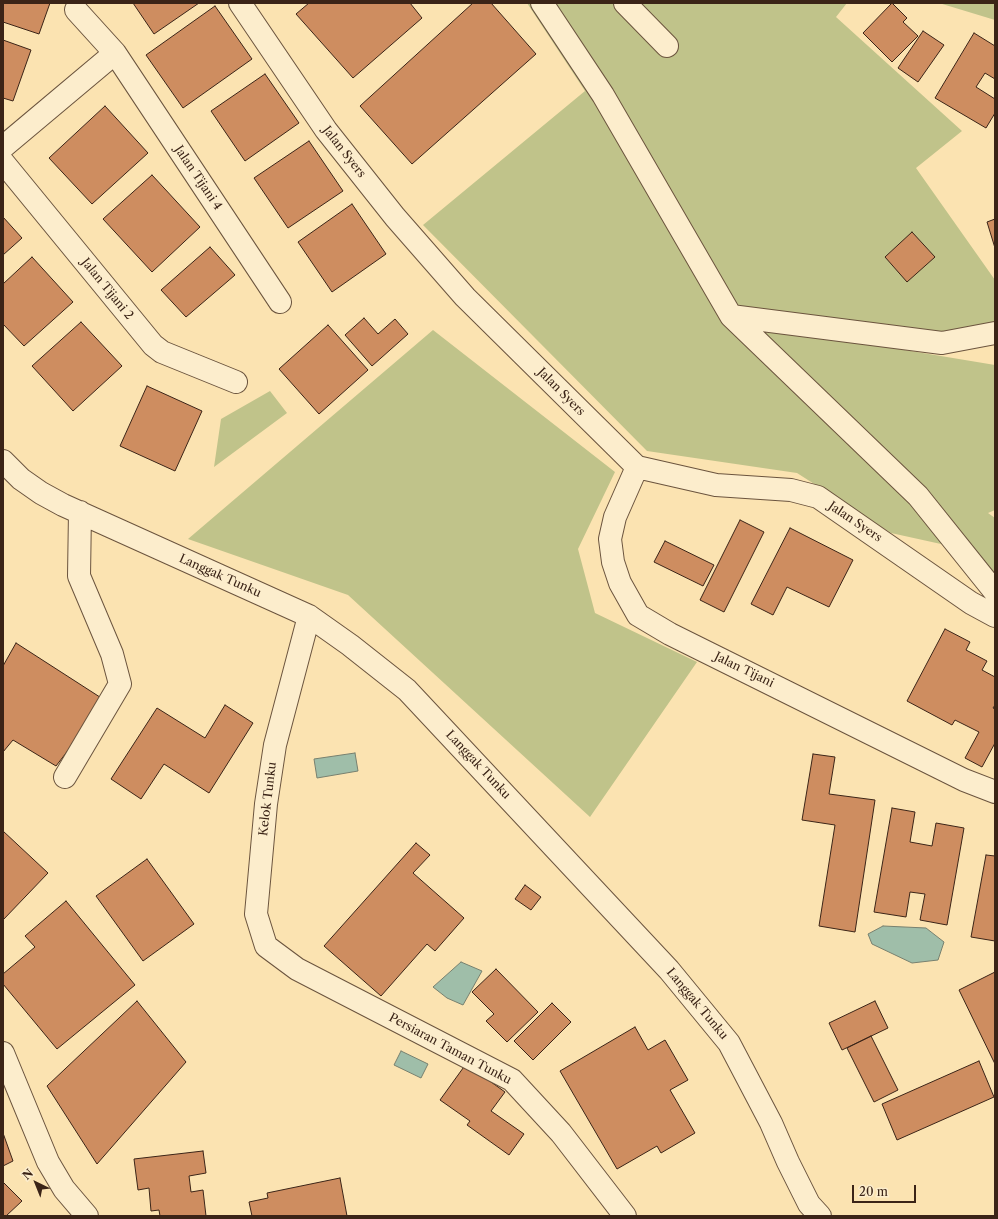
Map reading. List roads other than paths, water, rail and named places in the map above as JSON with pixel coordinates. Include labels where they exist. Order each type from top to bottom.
[{"type":"street","name":"Jalan Syers","points":[[240,3],[326,130],[395,218],[465,297],[637,467],[716,485],[791,490],[818,497],[971,603],[995,616]]},
{"type":"street","points":[[542,3],[604,95],[731,316],[918,496],[995,592]]},
{"type":"street","points":[[625,3],[667,46]]},
{"type":"street","name":"Jalan Tijani 4","points":[[76,10],[115,53],[280,302]]},
{"type":"street","points":[[3,147],[115,53]]},
{"type":"street","name":"Jalan Tijani 2","points":[[3,162],[153,345],[162,352],[236,382]]},
{"type":"street","points":[[731,316],[942,343],[995,333]]},
{"type":"street","name":"Langgak Tunku","points":[[3,462],[20,479],[41,493],[309,616],[350,645],[407,690],[679,982],[729,1043],[771,1123],[809,1204],[820,1216]]},
{"type":"street","name":"Jalan Tijani","points":[[637,467],[615,517],[610,539],[613,562],[620,583],[638,615],[670,634],[964,780],[995,792]]},
{"type":"street","points":[[65,777],[120,684],[112,654],[79,576],[80,512]]},
{"type":"street","name":"Kelok Tunku","points":[[297,969],[266,946],[256,914],[268,785],[275,745],[309,616]]},
{"type":"street","name":"Persiaran Taman Tunku","points":[[297,969],[512,1080],[562,1134],[625,1216]]},
{"type":"street","points":[[3,1053],[48,1162],[64,1190],[87,1216]]}]
